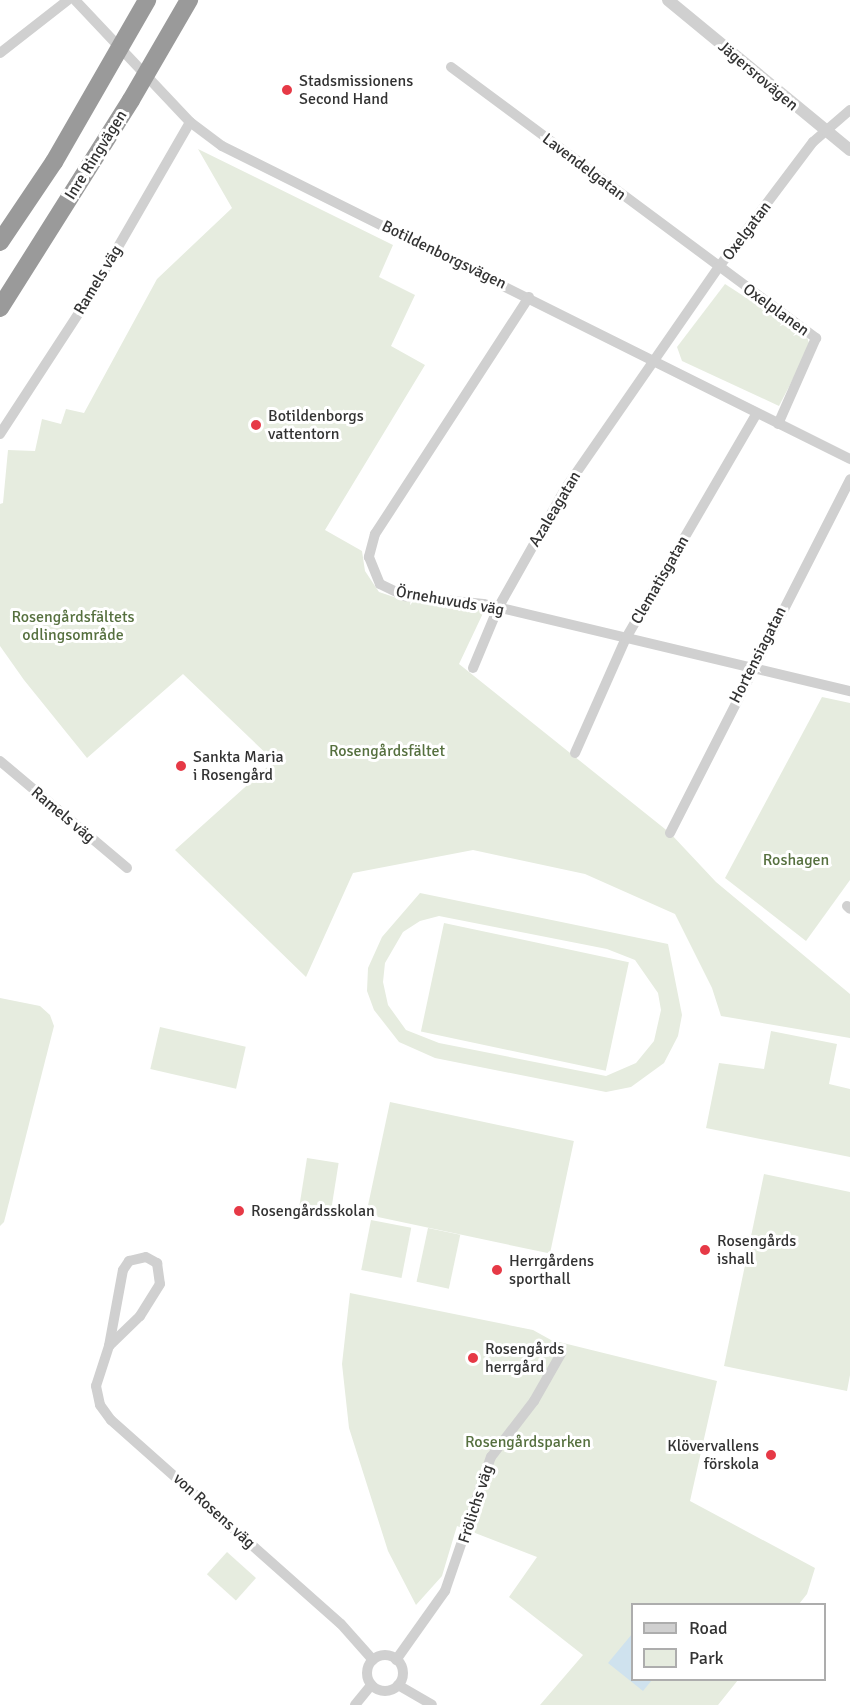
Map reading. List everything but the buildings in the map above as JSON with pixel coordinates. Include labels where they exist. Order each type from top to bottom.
[{"type":"highway","name":"Inre Ringvägen","points":[[0,242],[54,162],[147,0]]},
{"type":"highway","name":"Inre Ringvägen","points":[[0,308],[131,100],[189,0]]},
{"type":"street","points":[[0,53],[68,0]]},
{"type":"street","name":"Botildenborgsvägen","points":[[75,0],[190,122],[222,146],[303,189],[529,297],[850,459]]},
{"type":"street","name":"Jägersrovägen","points":[[668,0],[826,133],[850,150]]},
{"type":"street","name":"Lavendelgatan","points":[[451,67],[718,268]]},
{"type":"street","name":"Oxelgatan","points":[[653,360],[718,268],[813,142],[850,110]]},
{"type":"street","name":"Ramels väg","points":[[0,434],[88,299],[190,122]]},
{"type":"street","name":"Oxelplanen","points":[[718,268],[816,338],[778,424]]},
{"type":"street","name":"Örnehuvuds väg","points":[[529,297],[464,402],[406,484],[370,548],[374,576],[387,589],[405,596],[498,608],[850,691]]},
{"type":"street","name":"Azaleagatan","points":[[473,668],[498,608],[565,489],[653,360]]},
{"type":"street","name":"Clematisgatan","points":[[574,753],[626,638],[757,413]]},
{"type":"street","name":"Hortensiagatan","points":[[670,833],[751,668],[850,479]]},
{"type":"street","name":"Ramels väg","points":[[0,761],[127,868]]},
{"type":"street","name":"von Rosens väg","points":[[108,1346],[157,1292],[161,1274],[157,1263],[146,1257],[129,1261],[123,1270],[108,1346],[96,1386],[100,1405],[111,1420],[341,1624],[373,1660]]},
{"type":"street","name":"Frölichs väg","points":[[396,1659],[445,1591],[458,1563],[491,1457],[534,1401],[562,1352]]},
{"type":"street","points":[[384,1655],[396,1659],[402,1675],[398,1685],[387,1690],[371,1685],[367,1672],[373,1660],[384,1655]]},
{"type":"street","points":[[355,1705],[371,1685]]},
{"type":"street","points":[[398,1685],[432,1705]]},
{"type":"green space","name":"Rosengårdsfältet","points":[[198,149],[393,245],[379,277],[415,295],[391,346],[425,365],[325,530],[362,551],[365,571],[379,592],[406,601],[485,609],[459,664],[670,833],[716,882],[850,994],[850,1038],[721,1016],[712,988],[675,914],[585,874],[473,850],[353,873],[306,977],[175,850],[274,761],[183,674],[87,758],[24,680],[0,646],[0,504],[3,503],[8,450],[35,451],[42,419],[61,424],[66,409],[84,413],[157,279],[232,208]]},
{"type":"green space","points":[[725,284],[807,337],[810,346],[779,406],[682,361],[677,347]]},
{"type":"green space","name":"Roshagen","points":[[822,697],[850,703],[850,880],[806,941],[725,878]]},
{"type":"green space","points":[[420,893],[668,944],[682,1015],[678,1036],[664,1063],[631,1087],[606,1092],[435,1058],[399,1042],[374,1010],[367,991],[368,968],[382,937]],"holes":[[[439,916],[607,949],[635,960],[658,993],[661,1010],[654,1041],[636,1063],[606,1076],[439,1043],[406,1030],[388,1005],[383,982],[385,963],[403,932],[420,921]]]},
{"type":"green space","points":[[444,923],[629,962],[606,1071],[421,1032]]},
{"type":"green space","points":[[0,998],[40,1006],[50,1015],[54,1026],[4,1222],[0,1226]]},
{"type":"green space","points":[[160,1027],[246,1047],[236,1089],[150,1069]]},
{"type":"green space","points":[[771,1031],[837,1044],[829,1084],[850,1089],[850,1157],[706,1128],[719,1063],[764,1069]]},
{"type":"green space","points":[[390,1102],[574,1141],[550,1254],[366,1214]]},
{"type":"green space","points":[[307,1158],[339,1163],[330,1219],[298,1214]]},
{"type":"green space","points":[[764,1174],[850,1192],[850,1375],[847,1391],[724,1366]]},
{"type":"green space","points":[[371,1220],[411,1228],[402,1278],[361,1270]]},
{"type":"green space","points":[[428,1228],[460,1235],[449,1289],[417,1282]]},
{"type":"green space","name":"Rosengårdsparken","points":[[350,1293],[533,1330],[551,1340],[717,1381],[690,1501],[815,1568],[807,1594],[800,1603],[631,1603],[631,1681],[737,1681],[718,1705],[540,1705],[583,1655],[509,1597],[537,1557],[457,1526],[442,1576],[416,1605],[388,1551],[349,1428],[342,1364]]},
{"type":"green space","points":[[227,1552],[256,1578],[236,1600],[207,1574]]},
{"type":"water","points":[[631,1635],[631,1681],[651,1681],[643,1691],[608,1663]]},
{"type":"place","name":"Stadsmissionens Second Hand","points":[[287,90]]},
{"type":"place","name":"Botildenborgs vattentorn","points":[[256,425]]},
{"type":"place","name":"Sankta Maria i Rosengård","points":[[181,766]]},
{"type":"place","name":"Rosengårdsskolan","points":[[239,1211]]},
{"type":"place","name":"Rosengårds ishall","points":[[705,1250]]},
{"type":"place","name":"Herrgårdens sporthall","points":[[497,1270]]},
{"type":"place","name":"Rosengårds herrgård","points":[[473,1358]]},
{"type":"place","name":"Klövervallens förskola","points":[[771,1455]]},
{"type":"park label","name":"Rosengårdsfältets odlingsområde","points":[[73,626]]}]
